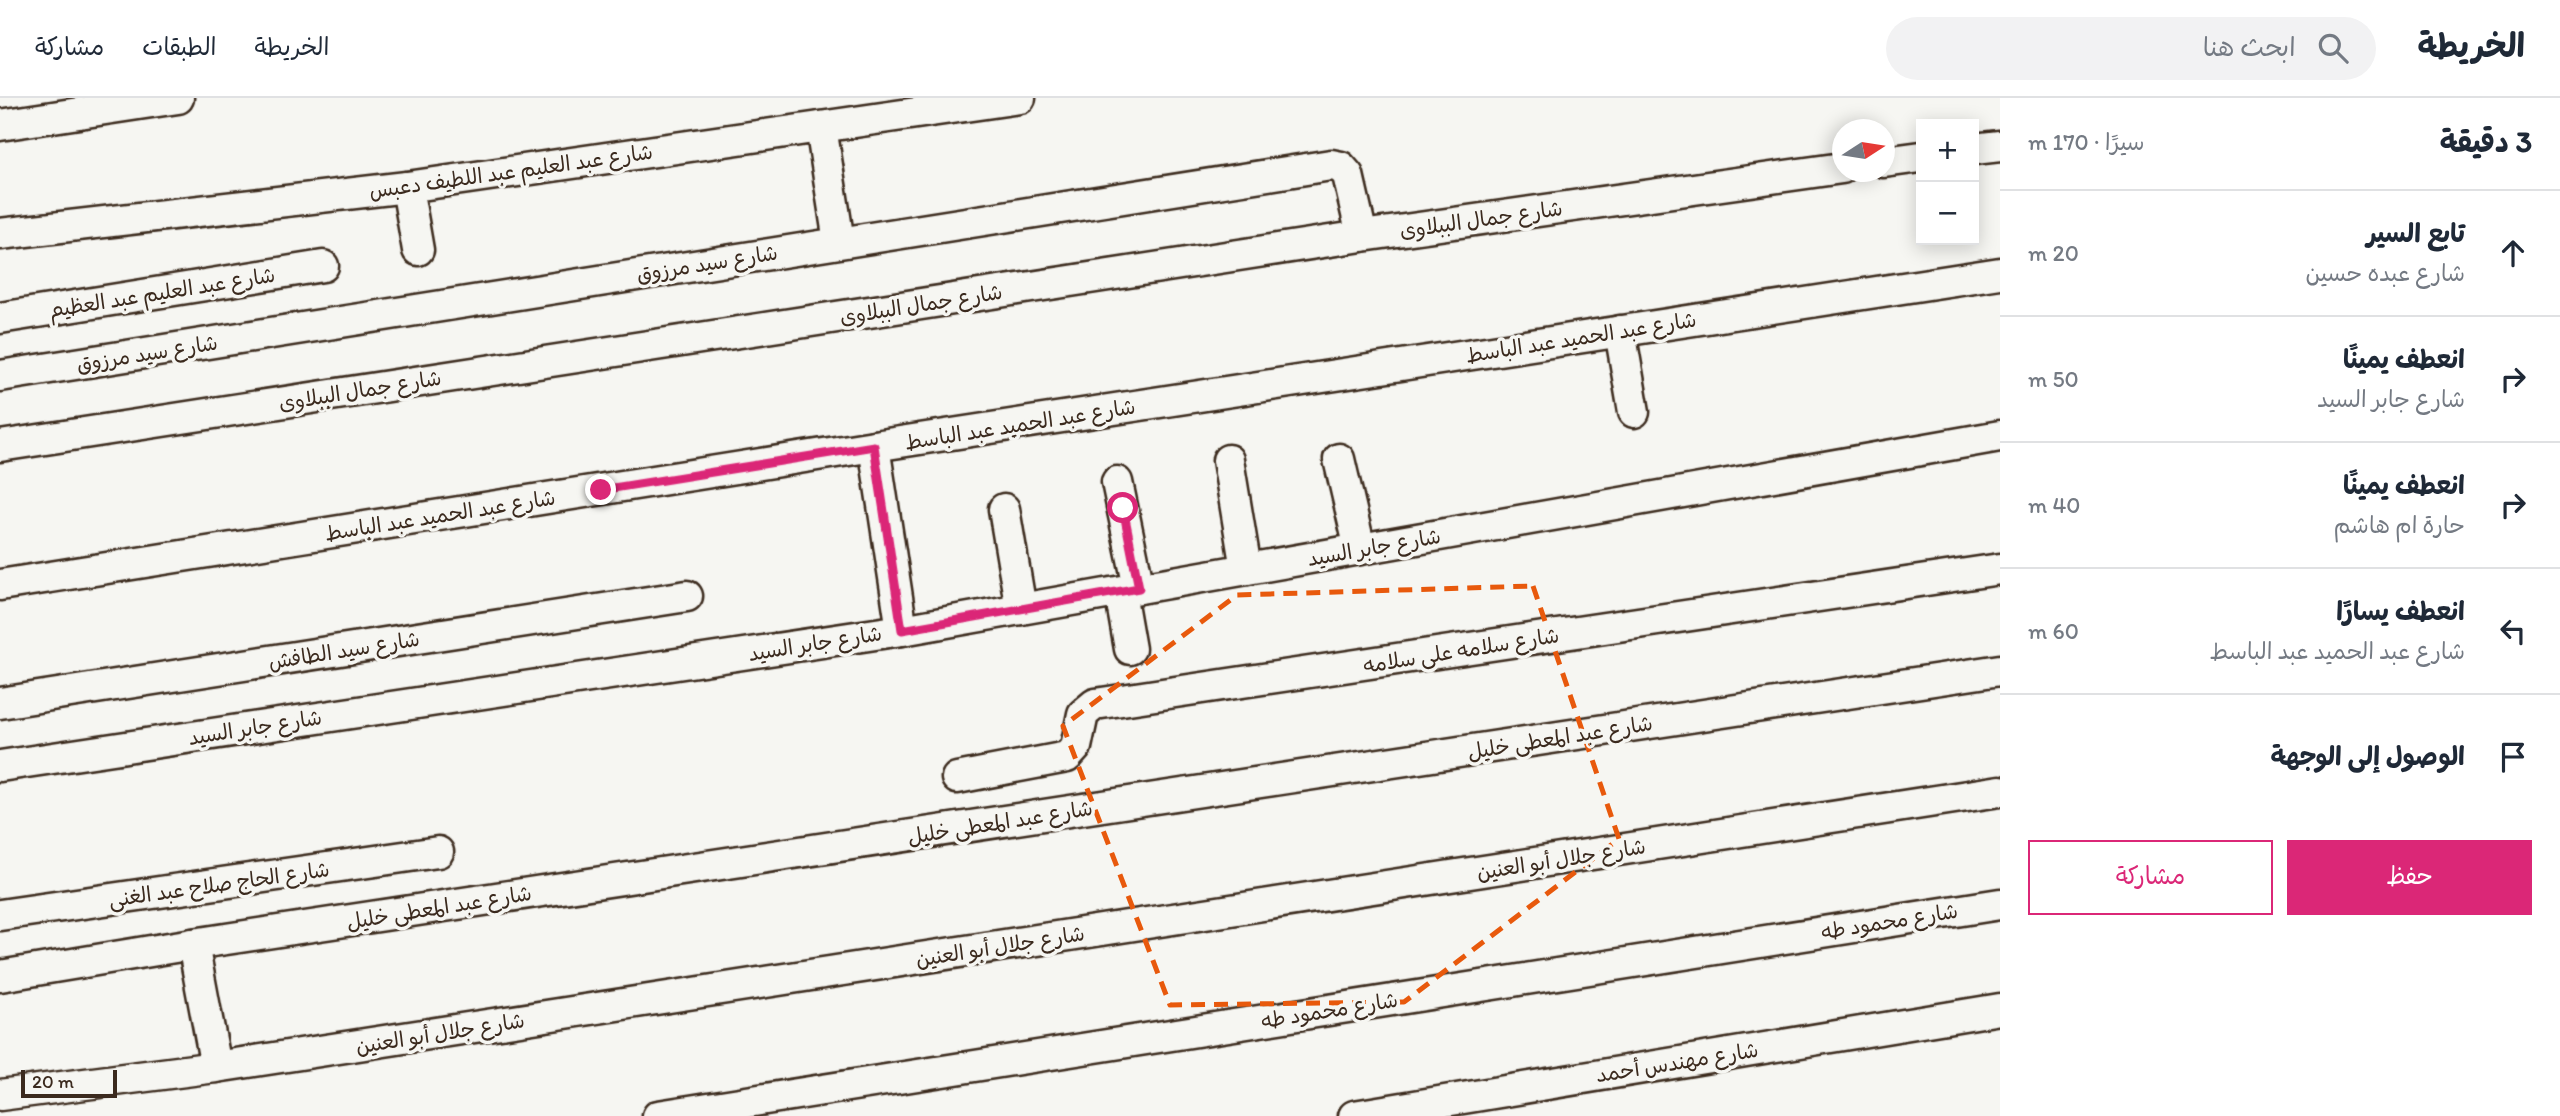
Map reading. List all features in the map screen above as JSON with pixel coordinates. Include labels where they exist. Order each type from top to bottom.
[{"type":"street","points":[[0,125],[178,98]]},
{"type":"street","name":"شارع عبد العليم عبد اللطيف دعبس","points":[[0,234],[407,187],[1020,98]]},
{"type":"street","points":[[821,127],[839,242]]},
{"type":"street","points":[[1979,148],[2000,146]]},
{"type":"street","points":[[1895,161],[1916,158]]},
{"type":"street","name":"شارع سيد مرزوق","points":[[0,376],[1331,165],[1340,167],[1348,175],[1362,236]]},
{"type":"street","name":"شارع جمال الببلاوى","points":[[0,446],[1362,236],[1832,170]]},
{"type":"street","points":[[407,187],[418,250]]},
{"type":"street","name":"شارع عبد العليم عبد العظيم","points":[[0,318],[323,266]]},
{"type":"street","name":"شارع عبد الحميد عبد الباسط","points":[[0,585],[874,446],[2000,273]]},
{"type":"street","points":[[1620,331],[1634,412]]},
{"type":"street","name":"شارع جابر السيد","points":[[0,766],[902,630],[2000,436]]},
{"type":"street","points":[[874,446],[902,630]]},
{"type":"street","points":[[1339,459],[1360,549]]},
{"type":"street","points":[[1228,460],[1246,569]]},
{"type":"street","points":[[1117,482],[1129,590],[1130,649]]},
{"type":"street","points":[[1004,509],[1021,609]]},
{"type":"street","name":"شارع سلامه على سلامه","points":[[957,778],[1067,757],[1076,747],[1083,714],[1095,705],[2000,569]]},
{"type":"street","name":"شارع سيد الطافش","points":[[0,703],[687,596]]},
{"type":"street","name":"شارع عبد المعطى خليل","points":[[0,976],[193,944],[2000,670]]},
{"type":"street","name":"شارع جلال أبو العنين","points":[[0,1095],[216,1068],[2000,791]]},
{"type":"street","name":"شارع الحاج صلاح عبد الغنى","points":[[0,915],[438,852]]},
{"type":"street","name":"شارع محمود طه","points":[[658,1116],[2000,904]]},
{"type":"street","points":[[193,944],[216,1068]]},
{"type":"street","name":"شارع مهندس أحمد","points":[[1354,1116],[2000,1009]]},
{"type":"highlighted area","points":[[1533,586],[1619,839],[1404,1002],[1170,1005],[1063,726],[1237,595]]},
{"type":"route","points":[[601,490],[874,446],[902,630],[1139,588],[1123,508]]}]
